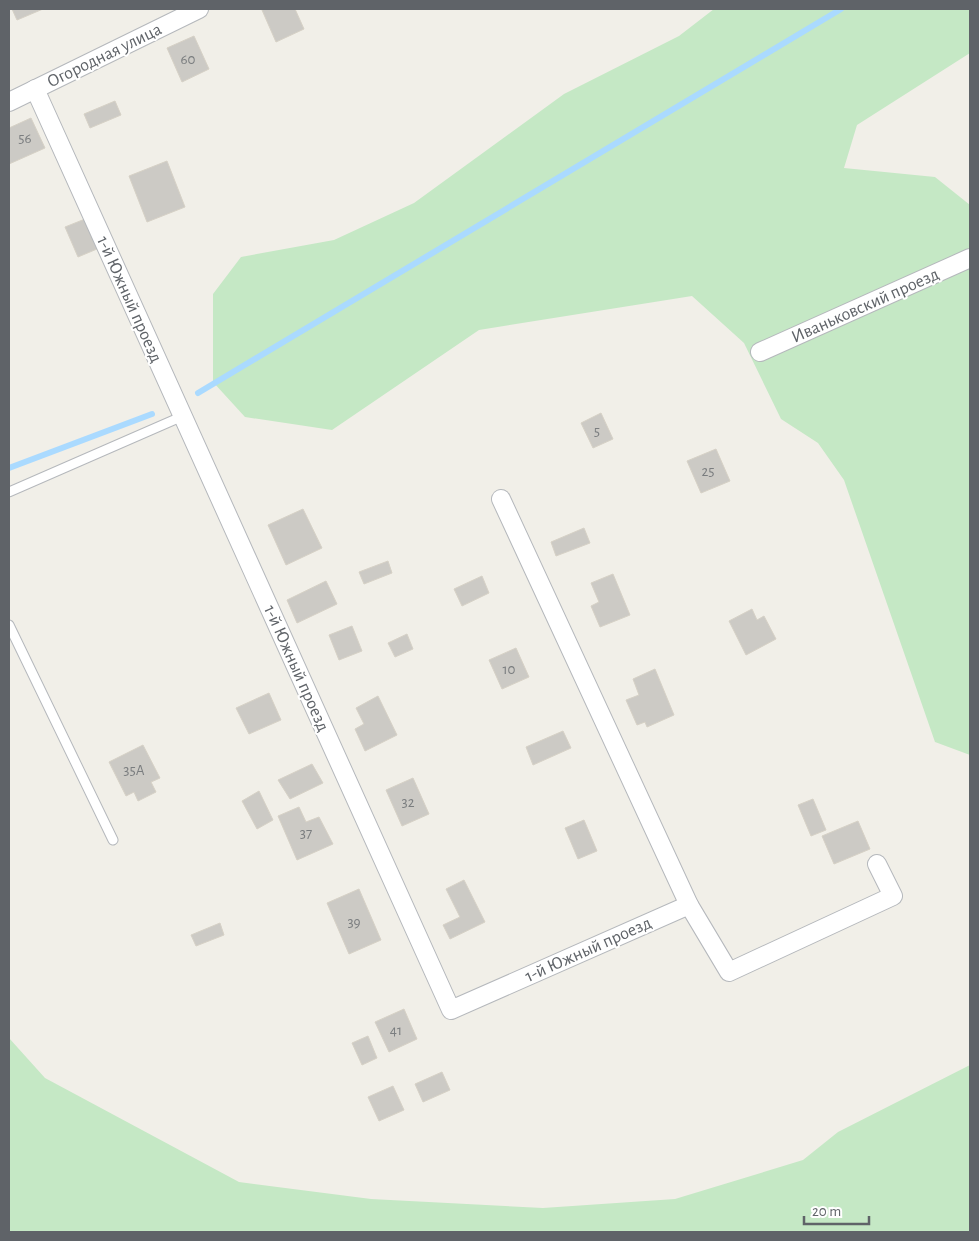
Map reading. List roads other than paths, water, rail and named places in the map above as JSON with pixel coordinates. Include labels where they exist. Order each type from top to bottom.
[{"type":"street","name":"Огородная улица","points":[[9,102],[199,9]]},
{"type":"street","name":"1-й Южный проезд","points":[[36,89],[451,1010],[689,905]]},
{"type":"street","name":"Иваньковский проезд","points":[[760,352],[970,258]]},
{"type":"street","points":[[501,499],[689,905],[729,972],[893,896],[877,864]]},
{"type":"lane","points":[[9,492],[183,416]]},
{"type":"lane","points":[[9,625],[113,840]]},
{"type":"waterway","points":[[198,393],[841,9]]},
{"type":"waterway","points":[[9,468],[152,414]]}]
